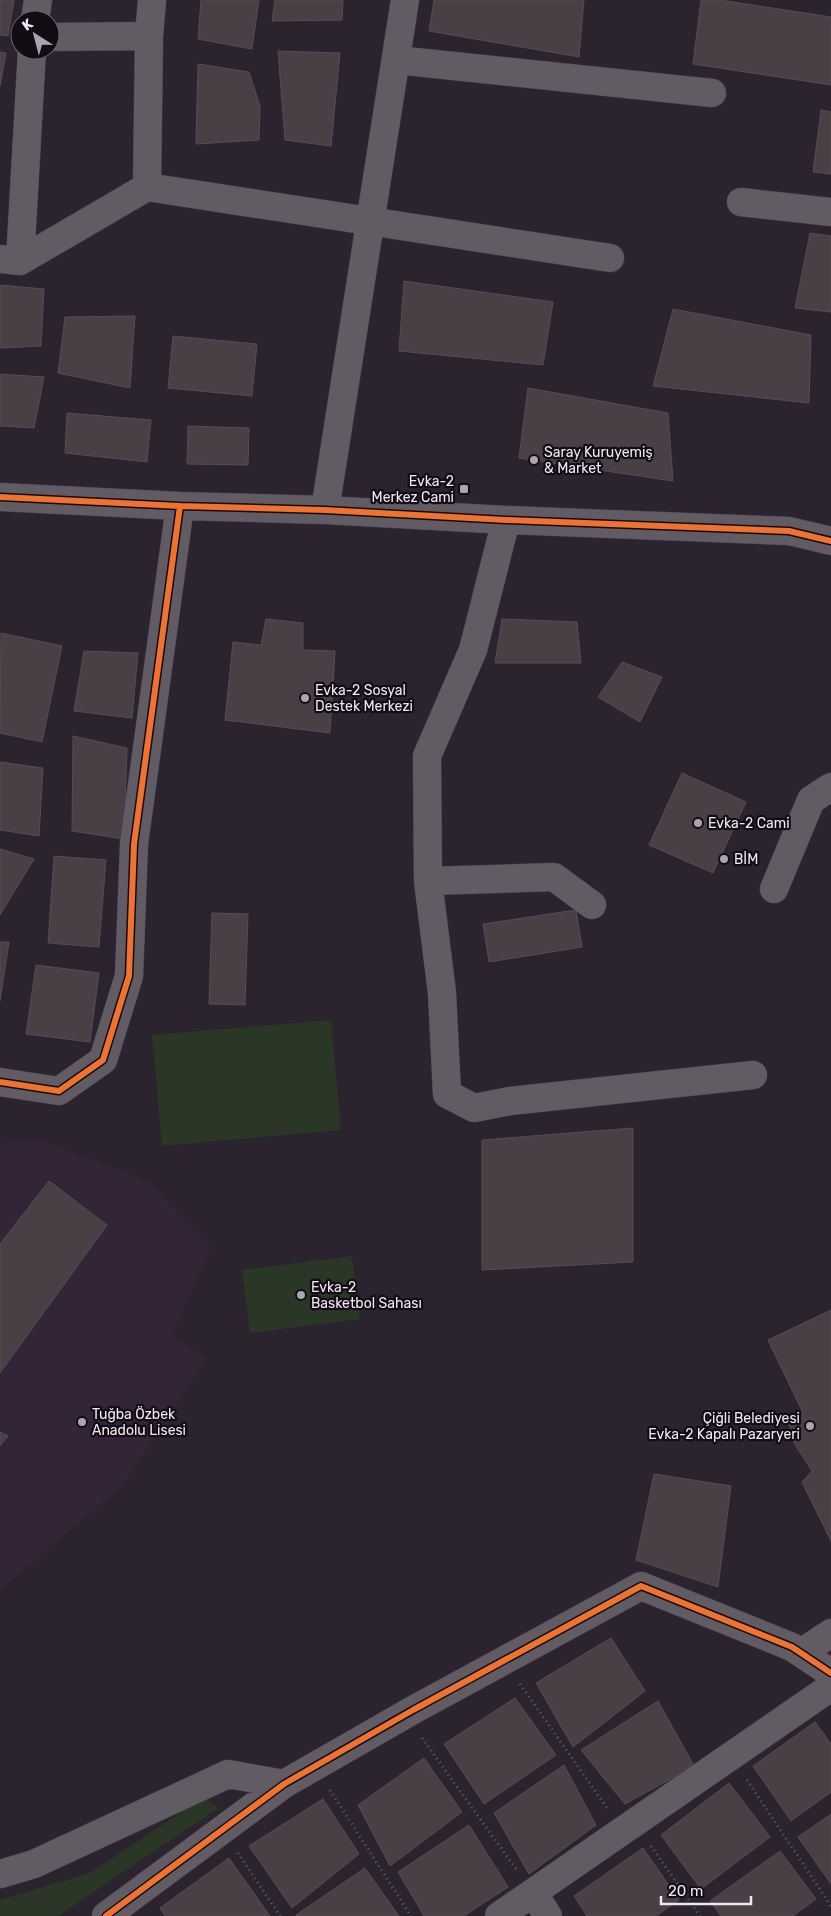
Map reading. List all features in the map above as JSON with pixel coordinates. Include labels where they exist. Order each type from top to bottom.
[{"type":"street","points":[[147,187],[149,36],[152,0]]},
{"type":"street","points":[[325,510],[405,0]]},
{"type":"street","points":[[60,37],[149,36]]},
{"type":"street","points":[[10,260],[31,60]]},
{"type":"street","points":[[396,60],[712,93]]},
{"type":"street","points":[[10,260],[147,187],[610,258]]},
{"type":"street","points":[[740,202],[831,212]]},
{"type":"street","points":[[0,497],[789,531],[831,541]]},
{"type":"street","points":[[0,1082],[59,1091],[103,1060],[129,976],[134,844],[180,506]]},
{"type":"street","points":[[506,520],[473,650],[427,756],[428,881],[442,993],[447,1094],[474,1108],[510,1101],[753,1075]]},
{"type":"street","points":[[774,889],[811,800],[831,787]]},
{"type":"street","points":[[428,881],[554,876],[592,905]]},
{"type":"street","points":[[106,1916],[284,1784],[504,1660],[641,1586],[792,1647],[831,1673]]},
{"type":"street","points":[[801,1653],[831,1633]]},
{"type":"street","points":[[499,1916],[541,1905],[629,1827],[831,1687]]},
{"type":"street","points":[[0,1874],[34,1864],[228,1774],[284,1784]]},
{"type":"path","points":[[504,1660],[629,1827],[700,1916]]},
{"type":"path","points":[[405,1715],[541,1905]]},
{"type":"path","points":[[731,1757],[831,1906]]},
{"type":"path","points":[[315,1767],[411,1916]]},
{"type":"path","points":[[222,1830],[280,1916]]},
{"type":"shaded area","name":"Tuğba Özbek Anadolu Lisesi","points":[[41,1140],[148,1181],[211,1248],[171,1336],[207,1357],[122,1486],[0,1590],[0,1143]]},
{"type":"green space","points":[[331,1020],[341,1130],[162,1146],[152,1035]]},
{"type":"green space","name":"Evka-2 Basketbol Sahası","points":[[352,1256],[360,1319],[250,1333],[242,1270]]},
{"type":"green space","points":[[204,1797],[219,1808],[58,1916],[0,1916],[0,1900],[90,1873]]},
{"type":"building","points":[[0,0],[14,0],[12,10],[10,10],[8,36],[0,35]]},
{"type":"building","points":[[201,0],[259,0],[252,49],[198,39]]},
{"type":"building","points":[[275,0],[343,0],[342,20],[272,21]]},
{"type":"building","points":[[434,0],[584,0],[579,57],[429,31]]},
{"type":"building","points":[[701,0],[720,0],[831,17],[831,85],[693,64]]},
{"type":"building","points":[[278,51],[340,53],[331,146],[285,140]]},
{"type":"building","points":[[0,52],[6,53],[0,86]]},
{"type":"building","points":[[198,64],[249,72],[260,106],[259,140],[196,144]]},
{"type":"building","points":[[821,110],[831,112],[831,174],[813,172]]},
{"type":"building","points":[[810,233],[831,236],[831,312],[795,308]]},
{"type":"building","points":[[404,281],[553,302],[543,365],[399,351]]},
{"type":"building","points":[[0,285],[44,289],[41,346],[0,348]]},
{"type":"building","points":[[673,309],[811,335],[809,403],[653,386]]},
{"type":"building","points":[[135,316],[130,388],[58,373],[65,317]]},
{"type":"building","points":[[173,336],[257,344],[252,396],[168,388]]},
{"type":"building","points":[[0,374],[44,377],[34,428],[0,426]]},
{"type":"building","points":[[528,388],[668,413],[673,481],[519,458]]},
{"type":"building","points":[[67,413],[151,420],[147,462],[65,453]]},
{"type":"building","points":[[188,426],[249,428],[248,465],[187,464]]},
{"type":"building","points":[[266,619],[303,623],[303,650],[335,651],[330,733],[225,720],[233,642],[261,645]]},
{"type":"building","points":[[502,619],[577,622],[581,663],[495,663]]},
{"type":"building","points":[[1,633],[62,646],[42,742],[0,733]]},
{"type":"building","points":[[84,651],[138,653],[132,718],[74,711]]},
{"type":"building","points":[[622,662],[662,677],[640,722],[598,697]]},
{"type":"building","points":[[73,736],[127,748],[124,839],[72,831]]},
{"type":"building","points":[[0,762],[43,768],[39,836],[0,830]]},
{"type":"building","name":"Evka-2 Cami","points":[[682,773],[746,802],[713,873],[649,845]]},
{"type":"building","points":[[0,849],[34,859],[0,915]]},
{"type":"building","points":[[54,856],[106,860],[99,947],[48,943]]},
{"type":"building","points":[[576,910],[582,947],[489,962],[483,924]]},
{"type":"building","points":[[212,913],[248,914],[245,1005],[209,1004]]},
{"type":"building","points":[[0,942],[9,942],[0,1001]]},
{"type":"building","points":[[36,965],[99,973],[90,1042],[26,1034]]},
{"type":"building","points":[[633,1128],[633,1262],[482,1270],[482,1140]]},
{"type":"building","points":[[49,1181],[107,1225],[0,1373],[0,1244]]},
{"type":"building","name":"Çiğli Belediyesi Evka-2 Kapalı Pazaryeri","points":[[831,1310],[831,1541],[802,1482],[812,1471],[789,1435],[792,1431],[787,1421],[803,1413],[768,1340]]},
{"type":"building","points":[[0,1432],[8,1436],[0,1446]]},
{"type":"building","points":[[654,1474],[731,1486],[718,1587],[636,1560]]},
{"type":"building","points":[[611,1638],[645,1691],[573,1747],[536,1683]]},
{"type":"building","points":[[515,1698],[556,1755],[484,1804],[444,1744]]},
{"type":"building","points":[[658,1701],[694,1766],[625,1804],[581,1750]]},
{"type":"building","points":[[815,1722],[831,1744],[831,1792],[791,1821],[753,1766]]},
{"type":"building","points":[[424,1758],[462,1812],[390,1866],[358,1805]]},
{"type":"building","points":[[564,1765],[596,1825],[529,1874],[494,1813]]},
{"type":"building","points":[[729,1783],[770,1837],[701,1889],[661,1835]]},
{"type":"building","points":[[323,1799],[359,1854],[292,1908],[249,1846]]},
{"type":"building","points":[[831,1814],[831,1884],[798,1837]]},
{"type":"building","points":[[469,1825],[508,1887],[464,1916],[424,1916],[398,1872]]},
{"type":"building","points":[[643,1848],[679,1900],[656,1916],[587,1916],[574,1896]]},
{"type":"building","points":[[780,1851],[816,1899],[793,1916],[721,1916],[710,1901]]},
{"type":"building","points":[[229,1858],[270,1916],[165,1916],[160,1908]]},
{"type":"building","points":[[365,1868],[399,1916],[296,1916],[296,1915]]},
{"type":"cycle path","points":[[0,497],[789,531],[831,541]]},
{"type":"cycle path","points":[[0,1082],[59,1091],[103,1060],[129,976],[134,844],[180,506]]},
{"type":"cycle path","points":[[106,1916],[284,1784],[413,1710],[641,1586],[792,1647],[831,1673]]},
{"type":"place","name":"Saray Kuruyemiş & Market","points":[[534,460]]},
{"type":"place","name":"Evka-2 Merkez Cami","points":[[464,489]]},
{"type":"place","name":"Evka-2 Sosyal Destek Merkezi","points":[[305,698]]},
{"type":"place","name":"Evka-2 Cami","points":[[698,823]]},
{"type":"place","name":"BİM","points":[[724,859]]},
{"type":"place","name":"Evka-2 Basketbol Sahası","points":[[301,1295]]},
{"type":"place","name":"Tuğba Özbek Anadolu Lisesi","points":[[82,1422]]},
{"type":"place","name":"Çiğli Belediyesi Evka-2 Kapalı Pazaryeri","points":[[810,1426]]}]
